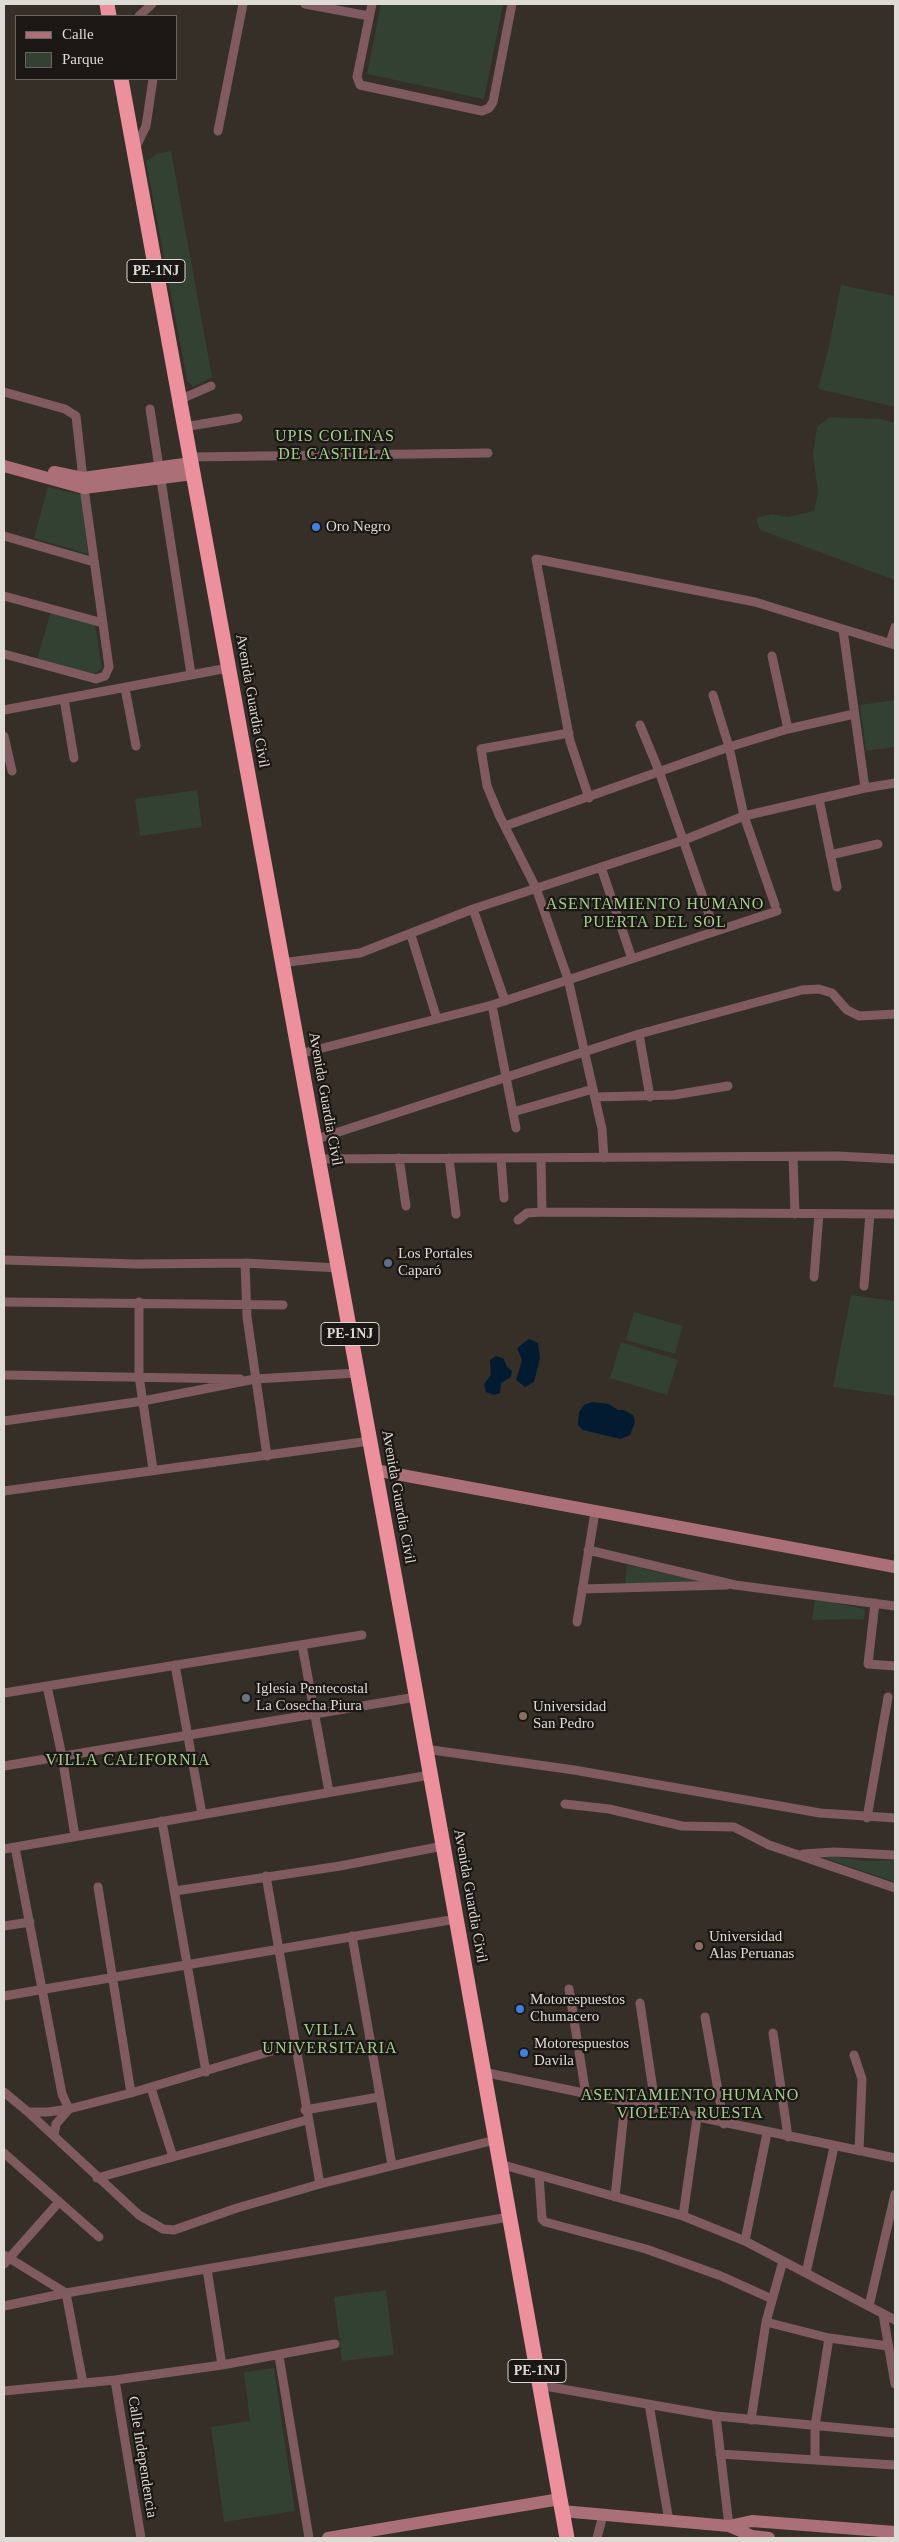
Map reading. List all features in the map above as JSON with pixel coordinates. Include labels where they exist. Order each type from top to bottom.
[{"type":"highway","name":"PE-1NJ","points":[[121,80],[191,465]]},
{"type":"highway","name":"Avenida Guardia Civil","points":[[191,465],[426,1749],[567,2538]]},
{"type":"street","points":[[142,12],[152,4]]},
{"type":"street","points":[[218,131],[243,4]]},
{"type":"street","points":[[305,4],[370,16]]},
{"type":"street","points":[[372,4],[356,77],[360,85],[482,111],[489,108],[493,102],[512,4]]},
{"type":"street","points":[[134,152],[146,126],[153,80]]},
{"type":"street","points":[[179,400],[211,386]]},
{"type":"street","points":[[4,392],[74,414],[109,667],[105,676],[98,679],[4,654]]},
{"type":"street","points":[[150,409],[191,674]]},
{"type":"street","points":[[184,427],[238,418]]},
{"type":"street","points":[[4,466],[83,483],[160,473],[191,465],[488,453]]},
{"type":"street","points":[[4,458],[83,483]]},
{"type":"street","points":[[4,536],[94,562]]},
{"type":"street","points":[[589,798],[569,733],[536,559],[755,602],[892,644],[895,628]]},
{"type":"street","points":[[4,596],[103,623]]},
{"type":"street","points":[[844,630],[865,788]]},
{"type":"street","points":[[772,656],[788,729]]},
{"type":"street","points":[[4,710],[228,668]]},
{"type":"street","points":[[125,688],[136,746]]},
{"type":"street","points":[[299,1054],[492,1005],[632,959],[776,908],[744,816],[729,747],[713,695]]},
{"type":"street","points":[[64,699],[74,758]]},
{"type":"street","points":[[506,826],[589,798],[659,770],[729,747],[788,729],[854,714]]},
{"type":"street","points":[[640,725],[659,770],[712,923]]},
{"type":"street","points":[[569,733],[480,749],[487,786],[536,888],[568,979],[602,1129],[604,1158]]},
{"type":"street","points":[[4,736],[12,771]]},
{"type":"street","points":[[281,963],[360,953],[411,935],[473,909],[684,840],[744,816],[865,788],[895,783]]},
{"type":"street","points":[[819,799],[837,887]]},
{"type":"street","points":[[830,855],[878,844]]},
{"type":"street","points":[[601,867],[632,959]]},
{"type":"street","points":[[473,909],[504,1001]]},
{"type":"street","points":[[411,935],[438,1019]]},
{"type":"street","points":[[314,1140],[639,1034],[802,990],[819,989],[832,993],[847,1010],[858,1016],[895,1014]]},
{"type":"street","points":[[492,1005],[516,1128]]},
{"type":"street","points":[[639,1034],[650,1097]]},
{"type":"street","points":[[513,1112],[594,1093],[650,1097],[728,1086]]},
{"type":"street","points":[[793,1156],[796,1214]]},
{"type":"street","points":[[318,1159],[793,1156],[895,1159]]},
{"type":"street","points":[[399,1158],[406,1206]]},
{"type":"street","points":[[449,1158],[456,1214]]},
{"type":"street","points":[[501,1158],[504,1198]]},
{"type":"street","points":[[541,1159],[542,1212]]},
{"type":"street","points":[[518,1220],[527,1213],[542,1212],[895,1214]]},
{"type":"street","points":[[814,1277],[819,1214]]},
{"type":"street","points":[[864,1286],[870,1214]]},
{"type":"street","points":[[4,1260],[137,1264],[245,1263],[338,1268]]},
{"type":"street","points":[[245,1263],[246,1304],[267,1456]]},
{"type":"street","points":[[4,1302],[284,1305]]},
{"type":"street","points":[[139,1302],[139,1376],[153,1469]]},
{"type":"street","points":[[4,1375],[255,1379],[357,1373]]},
{"type":"street","points":[[4,1421],[143,1401],[255,1379]]},
{"type":"street","points":[[4,1491],[153,1469],[370,1442]]},
{"type":"street","points":[[375,1470],[895,1567]]},
{"type":"street","points":[[577,1622],[595,1512]]},
{"type":"street","points":[[588,1550],[735,1585],[895,1606]]},
{"type":"street","points":[[582,1589],[735,1585]]},
{"type":"street","points":[[875,1603],[868,1664],[895,1666]]},
{"type":"street","points":[[4,1693],[362,1635]]},
{"type":"street","points":[[302,1644],[329,1792]]},
{"type":"street","points":[[175,1665],[202,1814]]},
{"type":"street","points":[[47,1686],[62,1756],[75,1836]]},
{"type":"street","points":[[4,1766],[416,1697]]},
{"type":"street","points":[[867,1818],[888,1697]]},
{"type":"street","points":[[426,1749],[574,1770],[820,1813],[867,1818],[895,1818]]},
{"type":"street","points":[[4,1849],[430,1775]]},
{"type":"street","points":[[565,1804],[609,1809],[682,1826],[734,1827],[769,1845],[895,1888]]},
{"type":"street","points":[[162,1821],[206,2072]]},
{"type":"street","points":[[175,1891],[340,1866],[443,1846]]},
{"type":"street","points":[[15,1847],[62,2094],[68,2109]]},
{"type":"street","points":[[798,1854],[834,1852],[895,1855]]},
{"type":"street","points":[[266,1876],[296,2044],[305,2110],[320,2184]]},
{"type":"street","points":[[98,1887],[131,2093]]},
{"type":"street","points":[[4,1996],[456,1918]]},
{"type":"street","points":[[4,1926],[30,1922]]},
{"type":"street","points":[[352,1936],[392,2165]]},
{"type":"street","points":[[569,1989],[586,2095]]},
{"type":"street","points":[[640,2003],[656,2110]]},
{"type":"street","points":[[706,2018],[724,2124]]},
{"type":"street","points":[[773,2033],[788,2137]]},
{"type":"street","points":[[28,2112],[68,2109],[151,2088],[296,2044]]},
{"type":"street","points":[[854,2055],[862,2079],[859,2151]]},
{"type":"street","points":[[483,2072],[656,2110],[895,2158]]},
{"type":"street","points":[[151,2088],[173,2157]]},
{"type":"street","points":[[4,2092],[54,2136],[97,2178],[151,2223],[163,2229],[174,2230],[237,2208],[320,2184],[495,2140]]},
{"type":"street","points":[[305,2110],[379,2097]]},
{"type":"street","points":[[615,2197],[625,2103]]},
{"type":"street","points":[[54,2136],[56,2124],[68,2109]]},
{"type":"street","points":[[683,2216],[698,2118]]},
{"type":"street","points":[[97,2178],[307,2120]]},
{"type":"street","points":[[744,2241],[767,2133]]},
{"type":"street","points":[[806,2273],[834,2147]]},
{"type":"street","points":[[4,2153],[99,2237]]},
{"type":"street","points":[[500,2164],[683,2216],[744,2241],[895,2320]]},
{"type":"street","points":[[538,2175],[542,2219],[545,2222],[646,2249],[721,2276],[772,2299]]},
{"type":"street","points":[[869,2306],[895,2194]]},
{"type":"street","points":[[59,2202],[5,2259],[66,2293]]},
{"type":"street","points":[[4,2306],[66,2293],[509,2217]]},
{"type":"street","points":[[751,2420],[766,2322],[783,2261]]},
{"type":"street","points":[[207,2269],[222,2366]]},
{"type":"street","points":[[66,2293],[83,2383]]},
{"type":"street","points":[[883,2314],[895,2384]]},
{"type":"street","points":[[766,2322],[829,2338],[888,2346]]},
{"type":"street","points":[[815,2459],[815,2426],[829,2338]]},
{"type":"street","points":[[4,2391],[115,2380],[222,2366],[335,2344]]},
{"type":"street","points":[[279,2356],[309,2538]]},
{"type":"street","name":"Calle Independencia","points":[[115,2380],[141,2538]]},
{"type":"street","points":[[539,2385],[716,2416],[895,2433]]},
{"type":"street","points":[[650,2404],[670,2520]]},
{"type":"street","points":[[716,2416],[729,2526]]},
{"type":"street","points":[[720,2454],[895,2465]]},
{"type":"street","points":[[328,2538],[386,2533],[561,2505],[603,2515],[729,2526],[752,2521],[895,2532]]},
{"type":"street","points":[[597,2538],[603,2515]]},
{"type":"street","points":[[729,2526],[753,2537],[769,2538]]},
{"type":"green space","points":[[381,4],[503,4],[484,99],[367,74]]},
{"type":"green space","points":[[171,151],[212,377],[193,387],[187,380],[146,161],[157,154]]},
{"type":"green space","points":[[841,285],[895,296],[895,407],[818,389],[828,351]]},
{"type":"green space","points":[[829,417],[881,419],[895,423],[895,580],[760,530],[756,518],[771,514],[788,517],[814,511],[818,493],[813,454],[817,427]]},
{"type":"green space","points":[[48,487],[81,495],[88,554],[34,538]]},
{"type":"green space","points":[[51,612],[95,625],[102,668],[93,675],[37,659]]},
{"type":"green space","points":[[895,700],[895,747],[866,751],[860,705]]},
{"type":"green space","points":[[197,790],[202,827],[140,836],[135,799]]},
{"type":"green space","points":[[851,1295],[895,1301],[895,1396],[833,1387]]},
{"type":"green space","points":[[634,1312],[683,1326],[675,1354],[626,1340]]},
{"type":"green space","points":[[621,1342],[678,1360],[667,1395],[610,1378]]},
{"type":"green space","points":[[627,1565],[710,1583],[625,1584]]},
{"type":"green space","points":[[815,1599],[865,1609],[864,1619],[812,1620]]},
{"type":"green space","points":[[825,1855],[866,1861],[895,1860],[895,1882],[825,1858]]},
{"type":"green space","points":[[386,2290],[394,2355],[342,2361],[334,2297]]},
{"type":"green space","points":[[274,2368],[295,2511],[224,2522],[211,2427],[250,2421],[244,2372]]},
{"type":"water","points":[[529,1339],[538,1343],[540,1358],[534,1382],[525,1387],[516,1380],[522,1360],[517,1348]]},
{"type":"water","points":[[496,1356],[504,1359],[507,1367],[512,1371],[511,1377],[501,1383],[500,1393],[494,1395],[486,1392],[484,1384],[491,1375],[490,1360]]},
{"type":"water","points":[[592,1402],[609,1404],[618,1410],[624,1410],[633,1415],[635,1422],[630,1435],[621,1439],[583,1430],[578,1425],[579,1412],[584,1405]]},
{"type":"place","name":"Oro Negro","points":[[316,527]]},
{"type":"place","name":"Los Portales Caparó","points":[[388,1263]]},
{"type":"place","name":"Iglesia Pentecostal La Cosecha Piura","points":[[246,1698]]},
{"type":"place","name":"Universidad San Pedro","points":[[523,1716]]},
{"type":"place","name":"Universidad Alas Peruanas","points":[[699,1946]]},
{"type":"place","name":"Motorespuestos Chumacero","points":[[520,2009]]},
{"type":"place","name":"Motorespuestos Davila","points":[[524,2053]]},
{"type":"district","name":"UPIS COLINAS DE CASTILLA","points":[[335,446]]},
{"type":"district","name":"ASENTAMIENTO HUMANO PUERTA DEL SOL","points":[[655,914]]},
{"type":"district","name":"VILLA CALIFORNIA","points":[[128,1761]]},
{"type":"district","name":"VILLA UNIVERSITARIA","points":[[330,2040]]},
{"type":"district","name":"ASENTAMIENTO HUMANO VIOLETA RUESTA","points":[[690,2105]]}]
